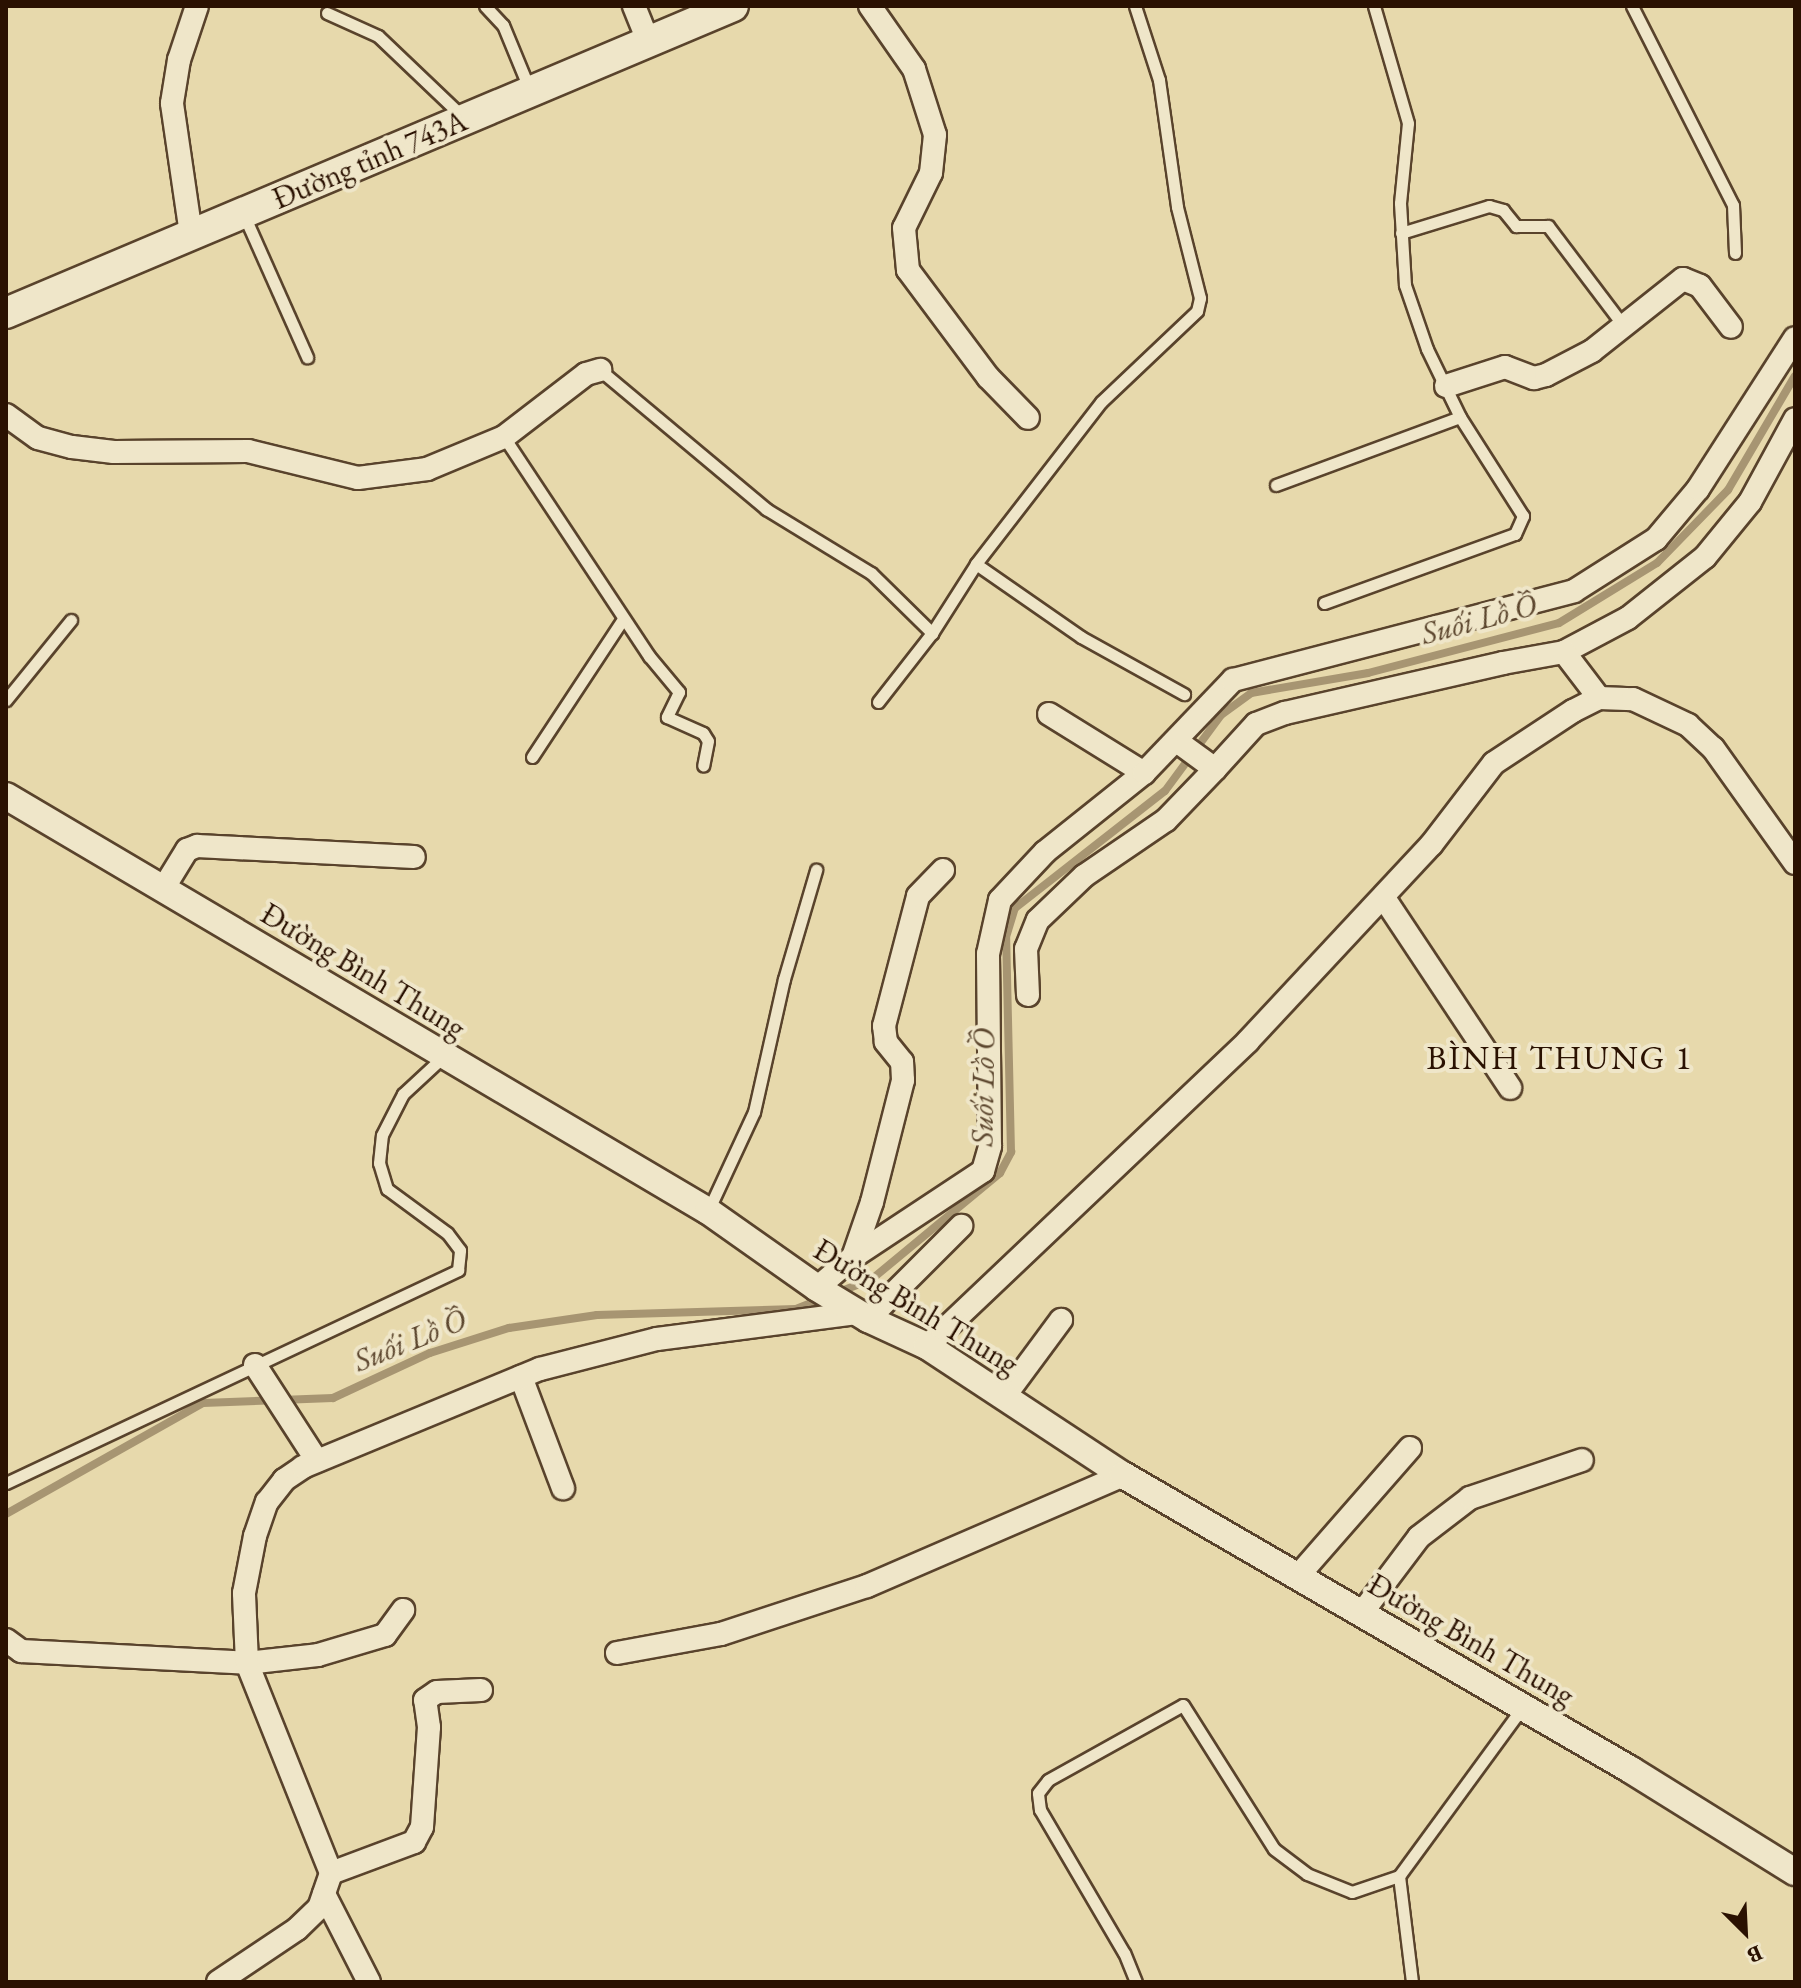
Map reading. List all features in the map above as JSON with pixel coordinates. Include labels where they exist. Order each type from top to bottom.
[{"type":"main road","name":"Đường tỉnh 743A","points":[[6,313],[733,6]]},
{"type":"street","points":[[191,234],[172,103],[179,60],[197,6]]},
{"type":"street","points":[[634,6],[648,41]]},
{"type":"street","points":[[870,6],[914,69],[935,135],[931,173],[904,228],[908,270],[988,377],[1028,418]]},
{"type":"street","points":[[1446,386],[1505,367],[1523,376],[1546,375],[1592,351],[1622,324],[1683,279],[1700,286],[1731,327]]},
{"type":"street","points":[[822,1290],[853,1257],[983,1171],[990,1146],[988,954],[1000,900],[1045,852],[1178,742],[1211,698],[1233,680],[1574,591],[1656,539],[1698,489],[1795,338]]},
{"type":"street","points":[[6,415],[38,438],[72,447],[114,452],[248,451],[358,478],[427,469],[504,437],[586,374],[600,370]]},
{"type":"street","points":[[1028,995],[1026,949],[1046,911],[1084,876],[1166,820],[1212,767],[1256,724],[1285,713],[1564,652],[1628,618],[1705,557],[1750,502],[1795,419]]},
{"type":"street","points":[[1564,652],[1599,698]]},
{"type":"street","points":[[927,1346],[1248,1041],[1384,898],[1494,763],[1599,698],[1633,699],[1688,725],[1713,748],[1794,858]]},
{"type":"street","points":[[1049,714],[1144,773]]},
{"type":"street","points":[[1178,742],[1212,767]]},
{"type":"street","name":"Đường Bình Thung","points":[[6,796],[708,1211],[822,1290],[860,1314],[927,1346],[1123,1475],[1522,1707],[1795,1872]]},
{"type":"street","points":[[163,889],[187,850],[197,846],[414,857]]},
{"type":"street","points":[[853,1257],[903,1080],[902,1062],[886,1042],[884,1026],[918,896],[943,870]]},
{"type":"street","points":[[1384,898],[1510,1088]]},
{"type":"street","points":[[369,1982],[327,1884],[247,1663],[244,1593],[255,1536],[267,1502],[284,1480],[317,1461],[521,1377],[657,1339],[860,1314],[961,1226]]},
{"type":"street","points":[[1004,1397],[1061,1320]]},
{"type":"street","points":[[259,1375],[317,1461]]},
{"type":"street","points":[[521,1377],[563,1488]]},
{"type":"street","points":[[1298,1576],[1410,1448]]},
{"type":"street","points":[[1361,1614],[1419,1537],[1470,1498],[1582,1460]]},
{"type":"street","points":[[617,1653],[721,1634],[867,1586],[1123,1475]]},
{"type":"street","points":[[6,1640],[21,1651],[247,1663],[318,1655],[385,1635],[403,1610]]},
{"type":"street","points":[[220,1982],[297,1929],[319,1908],[327,1884],[414,1842],[422,1827],[429,1727],[425,1700],[437,1692],[481,1690]]},
{"type":"lane","points":[[485,6],[503,25],[531,93]]},
{"type":"lane","points":[[878,702],[932,633],[976,564],[1101,402],[1197,311],[1200,298],[1177,207],[1159,80],[1135,6]]},
{"type":"lane","points":[[1324,603],[1459,556],[1521,528],[1523,516],[1460,417],[1405,285],[1401,233],[1408,123],[1374,6]]},
{"type":"lane","points":[[1632,6],[1733,205],[1735,253]]},
{"type":"lane","points":[[327,13],[378,36],[466,120]]},
{"type":"lane","points":[[1401,233],[1489,206],[1503,210],[1516,226],[1548,226],[1622,324]]},
{"type":"lane","points":[[243,212],[307,357]]},
{"type":"lane","points":[[600,370],[766,509],[871,573],[932,633]]},
{"type":"lane","points":[[1276,485],[1460,417]]},
{"type":"lane","points":[[504,437],[623,619],[679,692],[667,717],[703,733],[708,741],[703,766]]},
{"type":"lane","points":[[976,564],[1081,637],[1184,694]]},
{"type":"lane","points":[[532,757],[623,619]]},
{"type":"lane","points":[[6,700],[71,620]]},
{"type":"lane","points":[[708,1211],[754,1112],[784,979],[816,870]]},
{"type":"lane","points":[[6,1483],[259,1375],[458,1270],[460,1250],[447,1233],[387,1189],[379,1163],[382,1135],[403,1094],[444,1057]]},
{"type":"lane","points":[[1136,1982],[1040,1810],[1038,1793],[1048,1780],[1169,1709],[1183,1705],[1274,1849],[1307,1874],[1352,1892],[1399,1876],[1522,1707]]},
{"type":"lane","points":[[1399,1876],[1412,1982]]},
{"type":"waterway","name":"Suối Lồ Ồ","points":[[834,1294],[872,1279],[1000,1173],[1011,1152],[1006,937],[1015,908],[1165,791],[1221,715],[1251,693],[1368,673],[1559,623],[1657,563],[1728,490],[1795,376]]},
{"type":"waterway","name":"Suối Lồ Ồ","points":[[6,1514],[203,1403],[333,1398],[430,1353],[509,1328],[597,1315],[796,1309],[821,1299]]},
{"type":"district","name":"BÌNH THUNG 1","points":[[1560,1058]]}]
